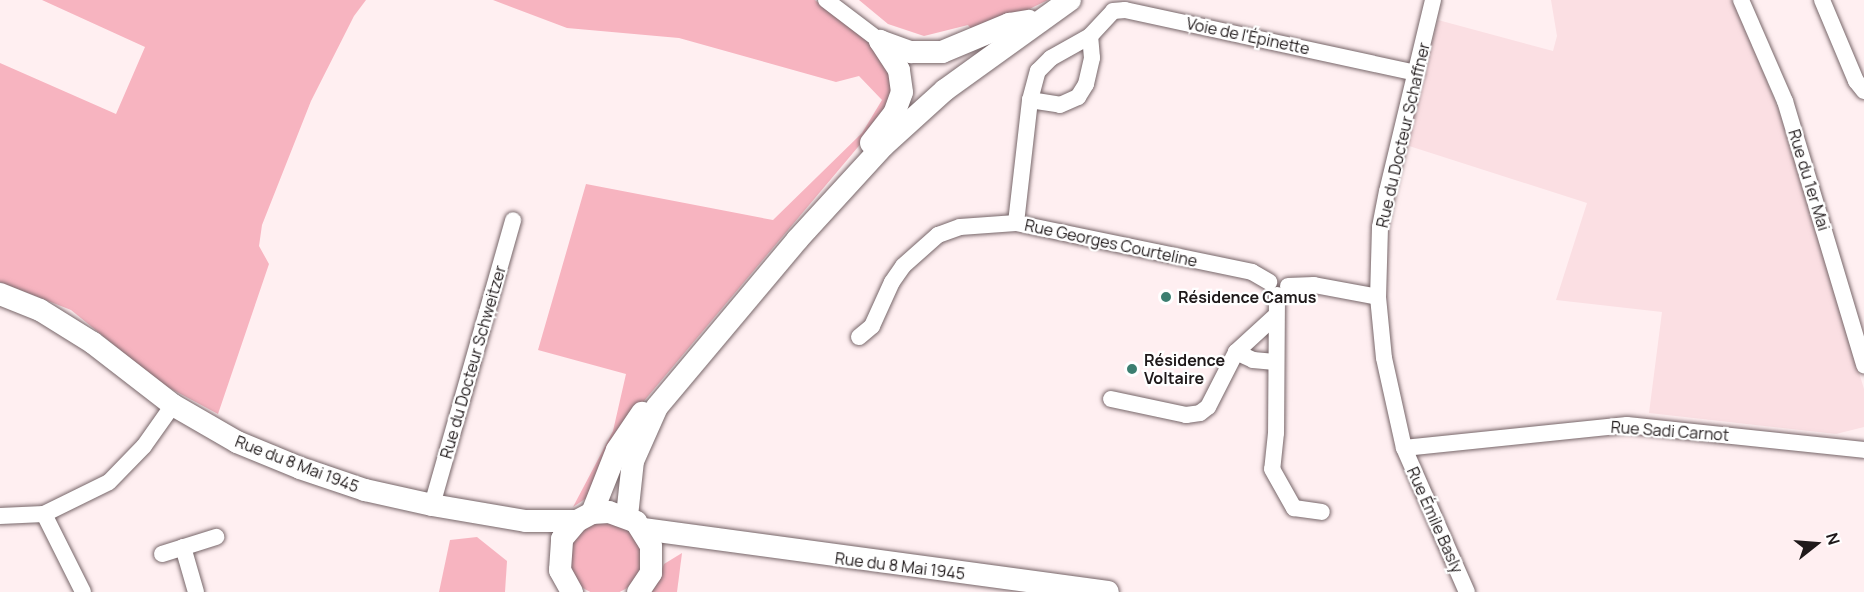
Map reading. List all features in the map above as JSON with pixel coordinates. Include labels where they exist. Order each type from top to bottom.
[{"type":"main road","points":[[557,592],[562,539],[584,517],[617,450],[644,411],[666,393],[860,170],[945,90],[1039,19],[1070,0]]},
{"type":"main road","points":[[880,41],[911,52],[942,52],[1009,24],[1039,19]]},
{"type":"main road","points":[[860,170],[874,134],[894,114],[902,92],[899,70],[880,41]]},
{"type":"main road","name":"Rue du 8 Mai 1945","points":[[0,294],[40,310],[93,343],[173,405],[237,442],[300,468],[365,490],[432,505],[526,521],[584,517],[609,512],[635,523],[691,538],[1108,592]]},
{"type":"main road","points":[[638,592],[651,573],[653,559],[635,523],[633,460],[666,393]]},
{"type":"main road","points":[[526,521],[543,535],[572,592]]},
{"type":"main road","points":[[653,559],[669,547],[691,538]]},
{"type":"street","points":[[826,0],[880,41]]},
{"type":"street","name":"Rue du Docteur Schaffner","points":[[1404,448],[1384,358],[1378,297],[1383,209],[1433,0]]},
{"type":"street","name":"Rue du 1er Mai","points":[[1741,0],[1785,101],[1864,365]]},
{"type":"street","points":[[1822,0],[1856,81],[1864,91]]},
{"type":"street","name":"Voie de l'Épinette","points":[[1016,223],[1030,100],[1044,64],[1090,36],[1108,13],[1125,10],[1416,73]]},
{"type":"street","points":[[1030,100],[1060,105],[1078,98],[1086,84],[1092,58],[1090,36]]},
{"type":"street","name":"Rue du Docteur Schweitzer","points":[[432,505],[513,220]]},
{"type":"street","name":"Rue Georges Courteline","points":[[859,337],[872,326],[892,282],[903,266],[938,235],[960,226],[1016,223],[1252,272],[1278,288],[1314,285],[1378,297]]},
{"type":"street","points":[[1278,288],[1274,317],[1276,433],[1272,469],[1293,508],[1322,512]]},
{"type":"street","points":[[1111,399],[1186,415],[1200,413],[1236,352],[1274,317]]},
{"type":"street","points":[[1236,352],[1253,360],[1275,362]]},
{"type":"street","points":[[0,516],[44,514],[109,482],[144,446],[173,405]]},
{"type":"street","name":"Rue Sadi Carnot","points":[[1404,448],[1627,425],[1864,450]]},
{"type":"street","name":"Rue Émile Basly","points":[[1404,448],[1467,592]]},
{"type":"street","points":[[44,514],[84,592]]},
{"type":"street","points":[[162,554],[216,537]]},
{"type":"street","points":[[183,547],[196,592]]},
{"type":"shaded area","points":[[42,0],[366,0],[354,16],[311,101],[262,225],[259,246],[269,264],[218,414],[162,384],[71,310],[0,282],[0,63],[116,114],[145,47]]},
{"type":"shaded area","points":[[493,0],[815,0],[883,54],[896,94],[874,128],[628,420],[588,497],[573,507],[613,431],[626,374],[538,350],[586,184],[773,220],[862,133],[882,100],[859,76],[836,82],[679,38],[567,28]]},
{"type":"shaded area","points":[[859,0],[1048,0],[976,35],[968,25],[924,36],[888,24]]},
{"type":"shaded area","points":[[1551,0],[1734,0],[1780,114],[1864,389],[1864,427],[1836,434],[1649,413],[1662,312],[1556,300],[1587,203],[1406,145],[1438,20],[1553,51],[1557,36]]},
{"type":"shaded area","points":[[605,521],[619,524],[631,532],[639,544],[642,558],[639,572],[631,584],[619,592],[605,595],[591,592],[579,584],[571,572],[568,558],[571,544],[579,532],[591,524]]},
{"type":"shaded area","points":[[477,537],[507,561],[505,592],[439,592],[450,540]]},
{"type":"shaded area","points":[[682,553],[677,592],[652,592],[664,564]]},
{"type":"place","name":"Résidence Camus","points":[[1166,297]]},
{"type":"place","name":"Résidence Voltaire","points":[[1132,369]]}]
